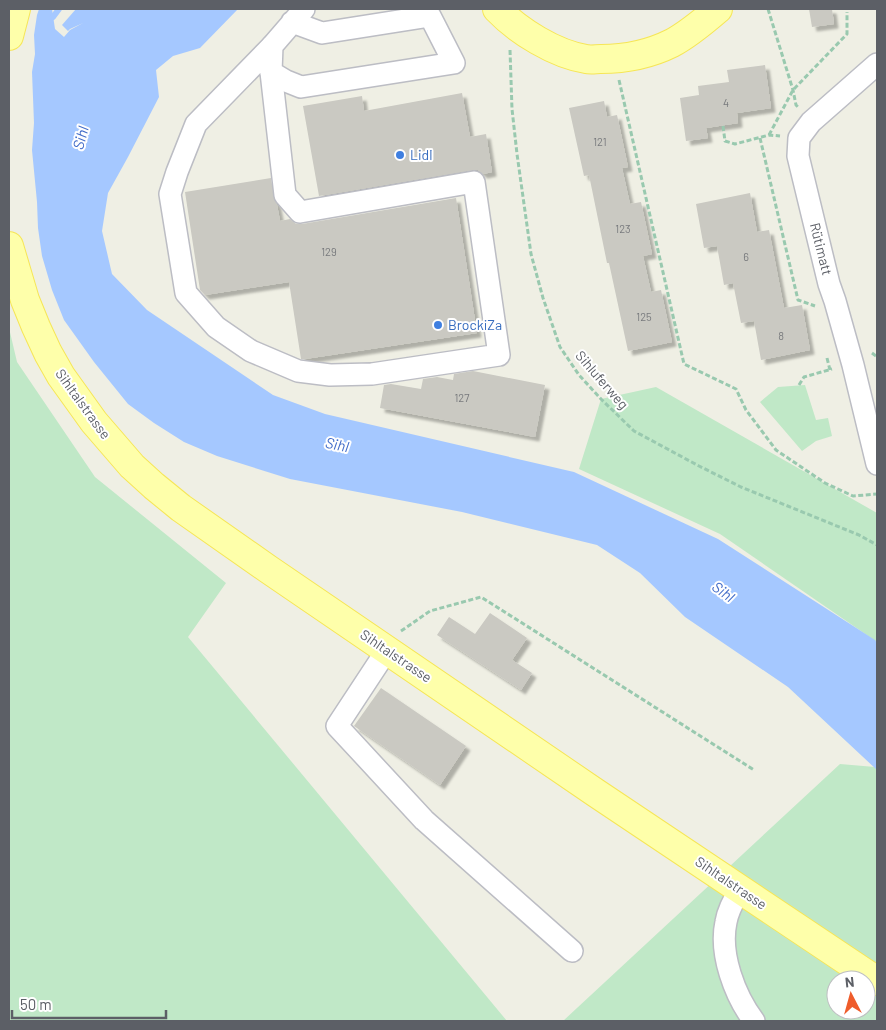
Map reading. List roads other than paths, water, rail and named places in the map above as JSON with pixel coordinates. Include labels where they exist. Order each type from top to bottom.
[{"type":"main road","points":[[9,36],[16,9]]},
{"type":"main road","points":[[497,9],[539,41],[560,52],[587,60],[614,59],[643,54],[671,43],[697,27],[718,9]]},
{"type":"main road","name":"Sihltalstrasse","points":[[9,246],[25,300],[48,353],[94,422],[132,466],[154,486],[181,508],[260,564],[392,642],[588,787],[877,982]]},
{"type":"street","points":[[271,72],[301,87],[454,64],[430,16],[322,33],[298,15],[272,46],[196,124],[170,194],[186,292],[216,327],[251,351],[298,371],[330,375],[372,374],[499,355],[474,182],[300,212],[285,195],[271,72],[272,46]]},
{"type":"street","name":"Rütimatt","points":[[877,64],[805,130],[798,156],[829,284],[825,304],[853,365],[877,464]]},
{"type":"street","points":[[392,642],[338,726],[424,820],[572,951]]},
{"type":"street","points":[[740,890],[726,920],[724,932],[725,952],[727,964],[737,991],[754,1021]]},
{"type":"water","name":"Sihl","points":[[39,9],[52,9],[55,29],[64,37],[70,30],[83,23],[68,31],[62,25],[76,9],[238,9],[200,48],[173,56],[156,70],[159,97],[108,193],[102,231],[112,274],[147,310],[273,395],[325,414],[574,472],[718,539],[875,640],[877,643],[877,770],[788,687],[685,617],[640,573],[597,545],[462,512],[290,479],[217,456],[184,442],[128,404],[94,362],[64,320],[52,290],[42,256],[32,150],[34,123],[32,72],[35,54],[34,35]]},
{"type":"waterway","points":[[53,17],[59,9]]},
{"type":"place","name":"Lidl","points":[[400,155]]},
{"type":"place","name":"BrockiZa","points":[[438,325]]}]
